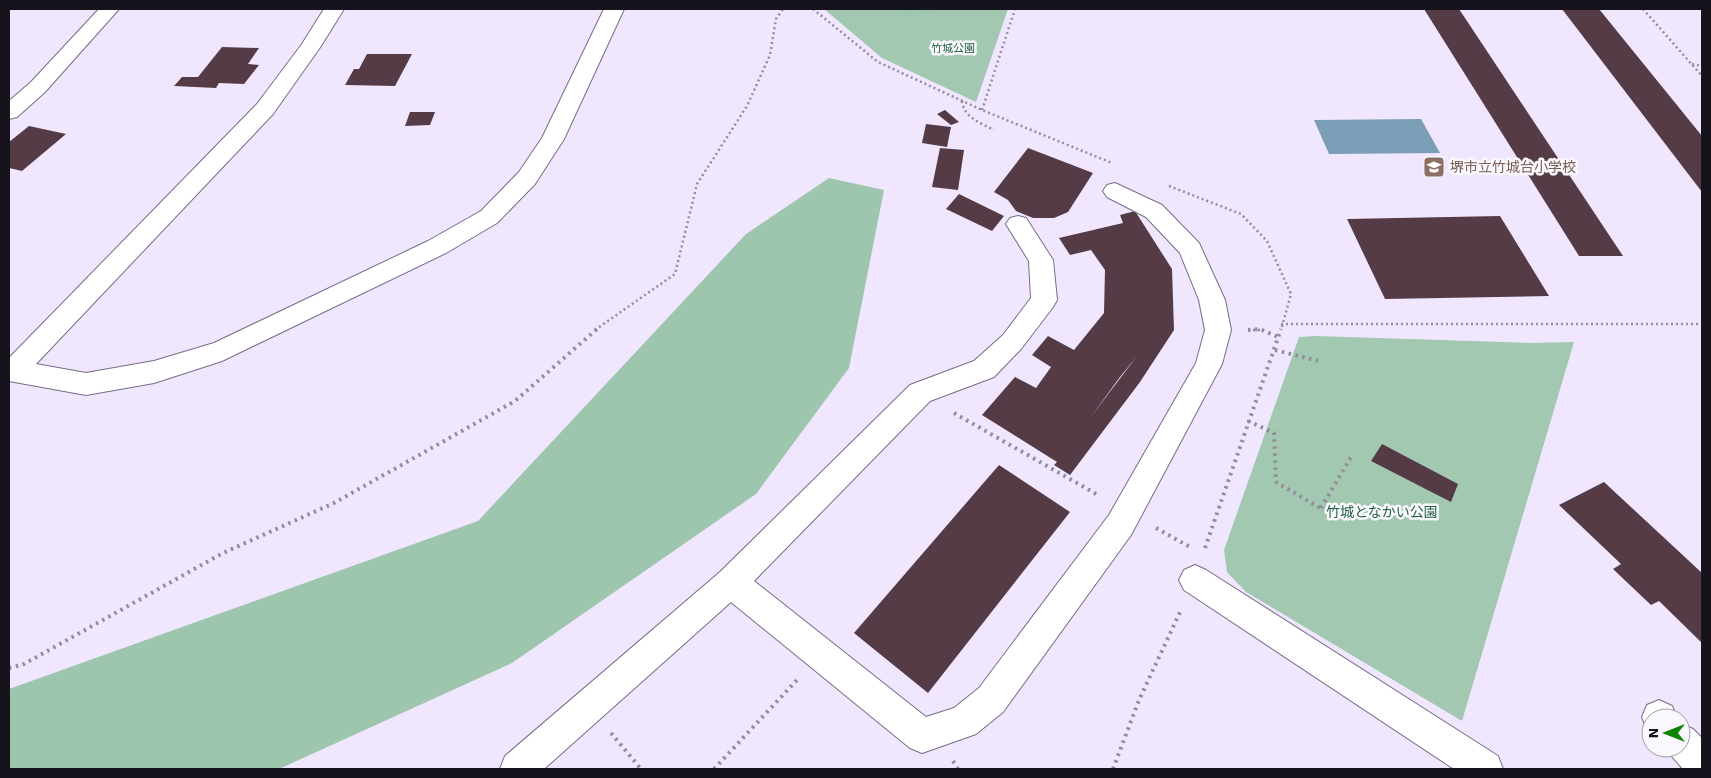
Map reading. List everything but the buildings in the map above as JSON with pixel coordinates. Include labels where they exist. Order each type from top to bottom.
[{"type":"street","points":[[9,112],[38,87],[109,9]]},
{"type":"street","points":[[11,370],[265,109],[311,46],[334,9]]},
{"type":"street","points":[[11,370],[86,384],[154,372],[222,351],[437,248],[489,217],[527,178],[553,140],[614,9]]},
{"type":"street","points":[[731,582],[922,736],[964,722],[991,700],[1120,524],[1209,364],[1218,330],[1212,300],[1190,249],[1154,211],[1115,191]]},
{"type":"street","points":[[518,769],[731,582],[920,394],[984,369],[1012,342],[1044,300],[1041,260],[1018,224]]},
{"type":"street","points":[[1199,567],[1485,769]]},
{"type":"street","points":[[1691,752],[1702,764]]},
{"type":"path","points":[[9,668],[24,664],[222,554],[334,503],[515,401],[594,331],[675,274],[697,184],[747,106],[770,55],[776,19],[783,9]]},
{"type":"path","points":[[813,9],[878,62],[982,110],[1015,9]]},
{"type":"path","points":[[1643,9],[1702,76]]},
{"type":"path","points":[[1692,64],[1702,66]]},
{"type":"path","points":[[962,101],[968,116],[994,130]]},
{"type":"path","points":[[1113,769],[1139,700],[1199,567],[1248,421],[1275,350],[1281,324],[1702,324]]},
{"type":"path","points":[[1260,329],[1278,337]]},
{"type":"path","points":[[1275,350],[1318,361]]},
{"type":"path","points":[[920,394],[1127,512],[1199,567]]},
{"type":"path","points":[[1248,421],[1274,433],[1276,482],[1327,512]]},
{"type":"path","points":[[1321,508],[1350,457]]},
{"type":"path","points":[[714,769],[797,680],[790,673]]},
{"type":"path","points":[[589,707],[641,769]]},
{"type":"green space","name":"竹城公園","points":[[824,9],[1008,9],[976,102],[882,58]]},
{"type":"green space","points":[[889,9],[946,9],[934,13],[903,17]]},
{"type":"green space","points":[[829,178],[884,190],[849,368],[756,494],[512,663],[279,769],[9,769],[9,689],[478,521],[746,234]]},
{"type":"green space","name":"竹城となかい公園","points":[[1299,337],[1530,343],[1574,342],[1462,721],[1246,592],[1227,572],[1224,550]]},
{"type":"water","points":[[1421,119],[1440,153],[1329,154],[1314,120]]},
{"type":"place","name":"堺市立竹城台小学校","points":[[1434,167]]}]
